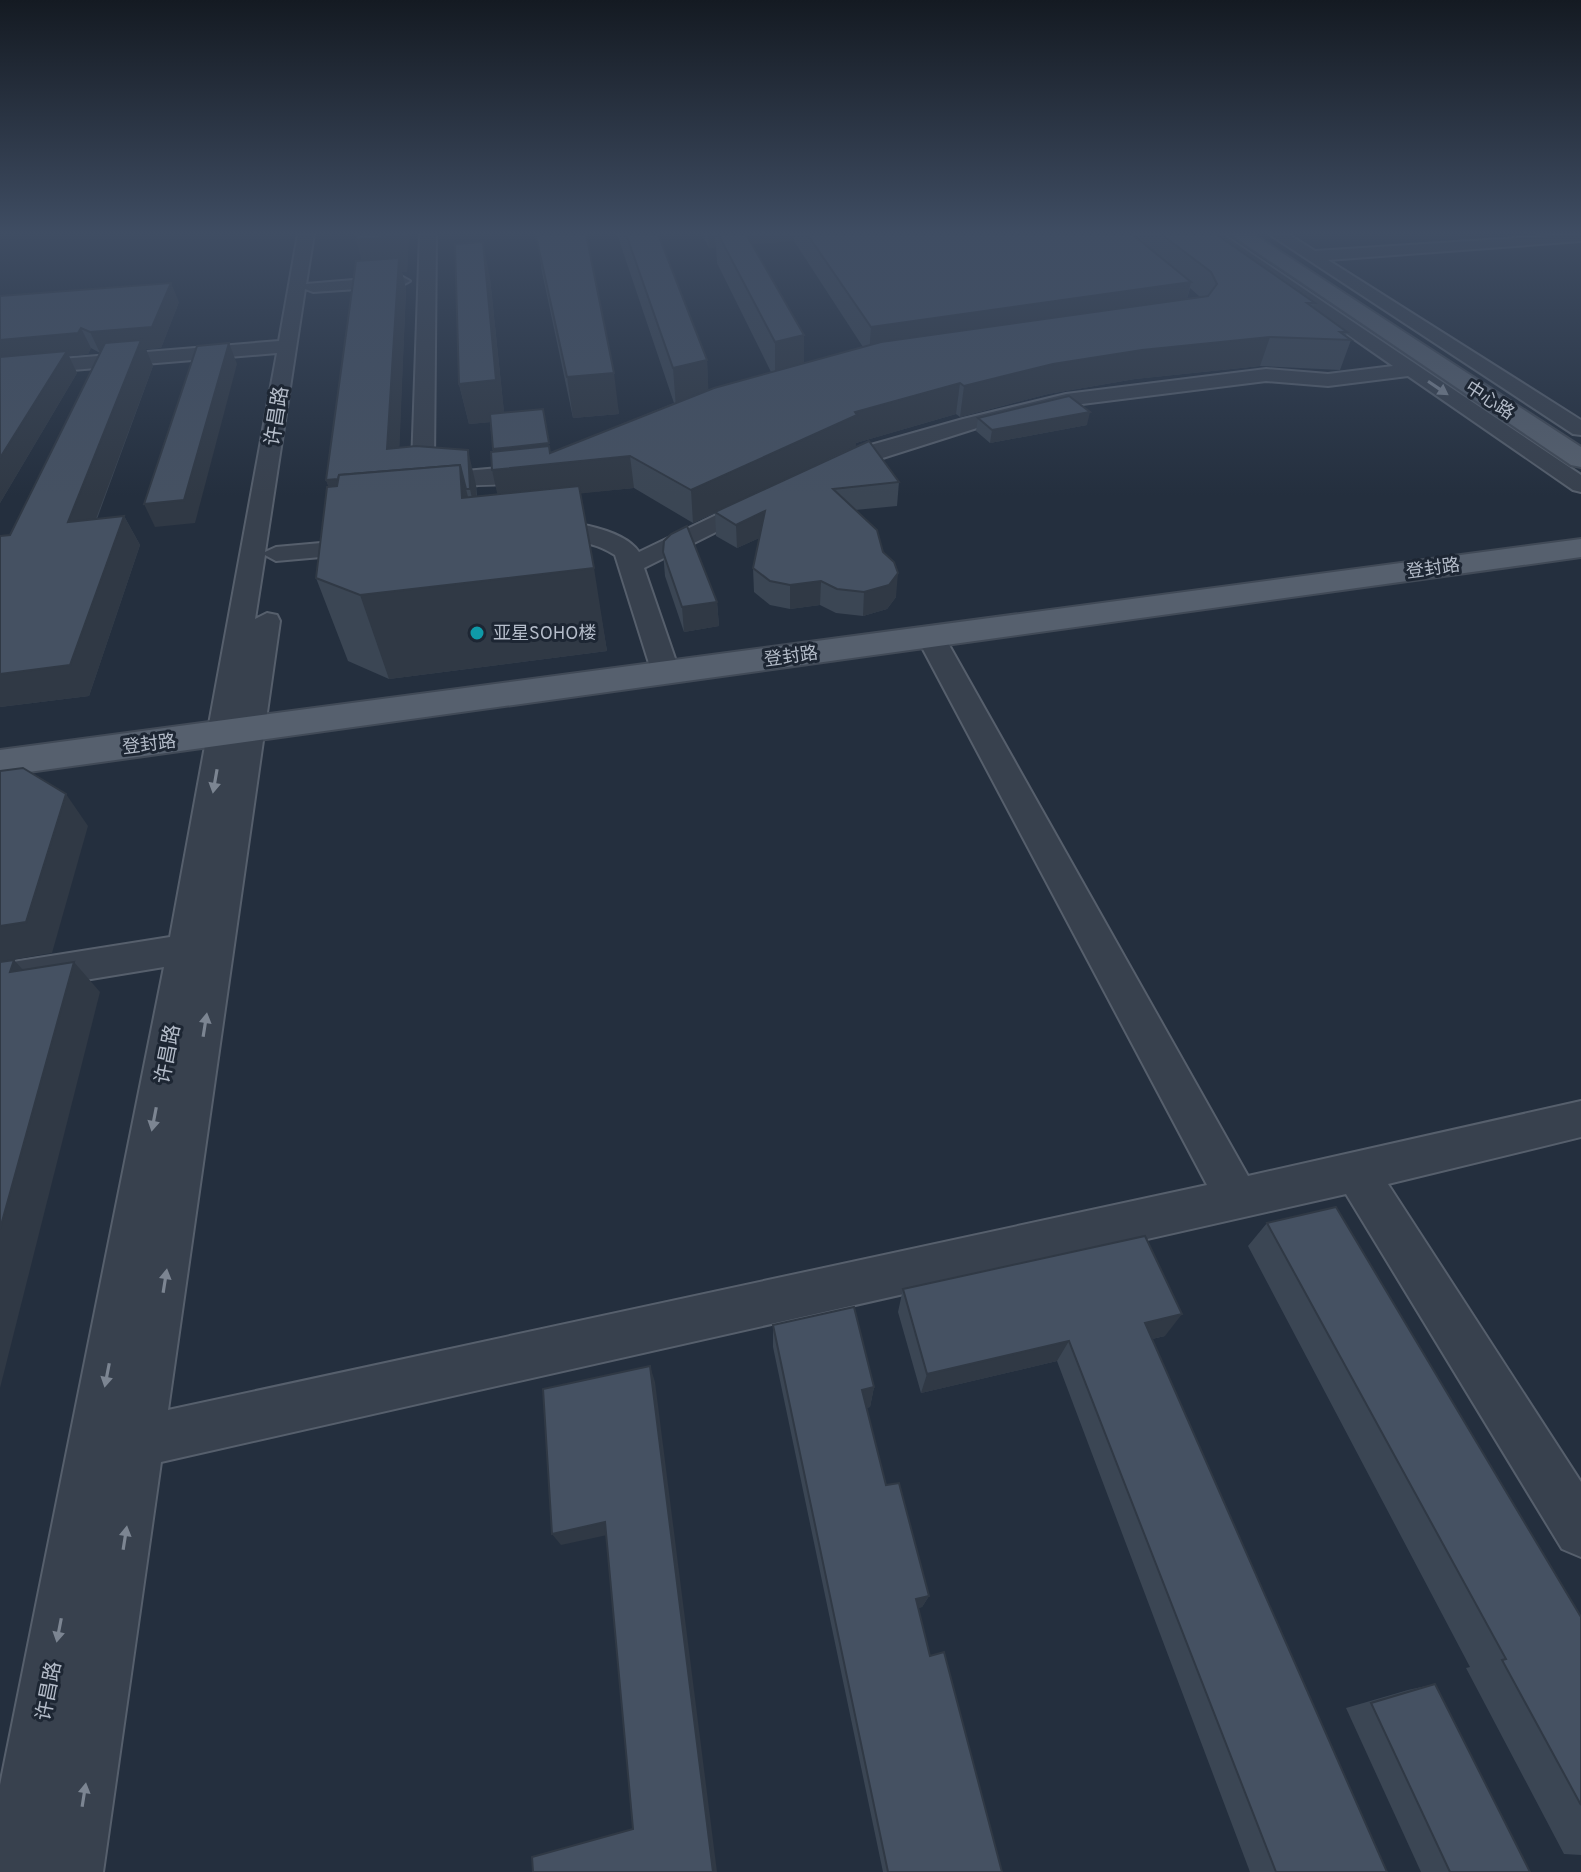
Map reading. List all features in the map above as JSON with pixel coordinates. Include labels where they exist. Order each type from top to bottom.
[{"type":"main road","name":"中心路","points":[[1372,321],[1581,459]]},
{"type":"main road","name":"登封路","points":[[0,763],[1581,548]]},
{"type":"street","name":"许昌路","points":[[71,1872],[140,1441],[292,321]]},
{"type":"street","name":"许昌路","points":[[14,1872],[186,949],[238,732],[276,554],[308,321]]},
{"type":"street","points":[[426,321],[423,465],[434,473],[482,476],[567,466]]},
{"type":"street","points":[[1339,321],[1581,485]]},
{"type":"street","points":[[1414,321],[1581,429]]},
{"type":"street","points":[[0,370],[288,346]]},
{"type":"street","points":[[805,479],[861,455],[970,423],[1066,400],[1266,375],[1318,380],[1411,370]]},
{"type":"street","points":[[631,565],[781,491]]},
{"type":"street","points":[[509,532],[569,529],[588,532],[609,539],[626,551],[666,673]]},
{"type":"street","points":[[276,554],[385,544]]},
{"type":"street","points":[[930,636],[1237,1198]]},
{"type":"street","points":[[0,979],[186,949]]},
{"type":"street","points":[[140,1441],[1356,1172],[1581,1119]]},
{"type":"street","points":[[1356,1172],[1581,1530]]},
{"type":"building","points":[[0,321],[154,321],[152,327],[90,332],[81,328],[78,333],[0,340]]},
{"type":"building","points":[[348,321],[395,321],[387,449],[416,446],[468,450],[470,489],[466,489],[460,465],[339,475],[338,479],[326,480]]},
{"type":"building","points":[[457,321],[490,321],[496,380],[459,384]]},
{"type":"building","points":[[555,321],[604,321],[614,373],[567,377]]},
{"type":"building","points":[[657,321],[692,321],[707,360],[673,368]]},
{"type":"building","points":[[764,321],[796,321],[804,335],[775,342]]},
{"type":"building","points":[[867,321],[911,321],[871,327]]},
{"type":"building","points":[[1028,321],[1332,321],[1347,332],[1340,332],[1351,340],[1270,337],[1142,350],[1053,364],[964,386],[960,383],[855,412],[857,415],[691,490],[630,456],[492,470],[491,452],[549,446],[550,453],[714,388],[881,342]]},
{"type":"building","points":[[141,340],[68,522],[124,516],[70,665],[0,674],[0,536],[10,535],[105,343]]},
{"type":"building","points":[[229,343],[184,500],[144,504],[197,346]]},
{"type":"building","points":[[67,351],[0,458],[0,357]]},
{"type":"building","points":[[1069,396],[1090,412],[992,430],[978,418]]},
{"type":"building","points":[[543,409],[549,443],[493,449],[490,414]]},
{"type":"building","points":[[869,441],[899,482],[833,489],[877,530],[883,552],[894,562],[898,573],[889,585],[864,592],[837,589],[821,581],[790,585],[770,581],[753,568],[765,511],[736,525],[715,512]]},
{"type":"building","points":[[460,465],[462,498],[579,486],[594,568],[360,595],[316,578],[327,487],[337,486],[339,475]]},
{"type":"building","points":[[687,526],[717,602],[682,607],[663,552],[664,541]]},
{"type":"building","points":[[23,768],[66,794],[26,922],[0,926],[0,771]]},
{"type":"building","points":[[14,960],[10,972],[74,962],[0,1229],[0,962]]},
{"type":"building","points":[[1336,1207],[1581,1617],[1581,1805],[1502,1660],[1506,1659],[1267,1223]]},
{"type":"building","points":[[1145,1236],[1182,1314],[1145,1323],[1387,1872],[1276,1872],[1069,1341],[927,1374],[903,1289]]},
{"type":"building","points":[[854,1307],[874,1387],[862,1390],[886,1485],[899,1483],[929,1596],[916,1599],[930,1656],[944,1652],[1002,1872],[888,1872],[773,1325]]},
{"type":"building","points":[[650,1366],[713,1872],[533,1872],[532,1857],[633,1829],[605,1522],[552,1534],[543,1389]]},
{"type":"building","points":[[1435,1684],[1530,1872],[1450,1872],[1371,1703]]},
{"type":"place","name":"亚星SOHO楼","points":[[477,633]]}]
